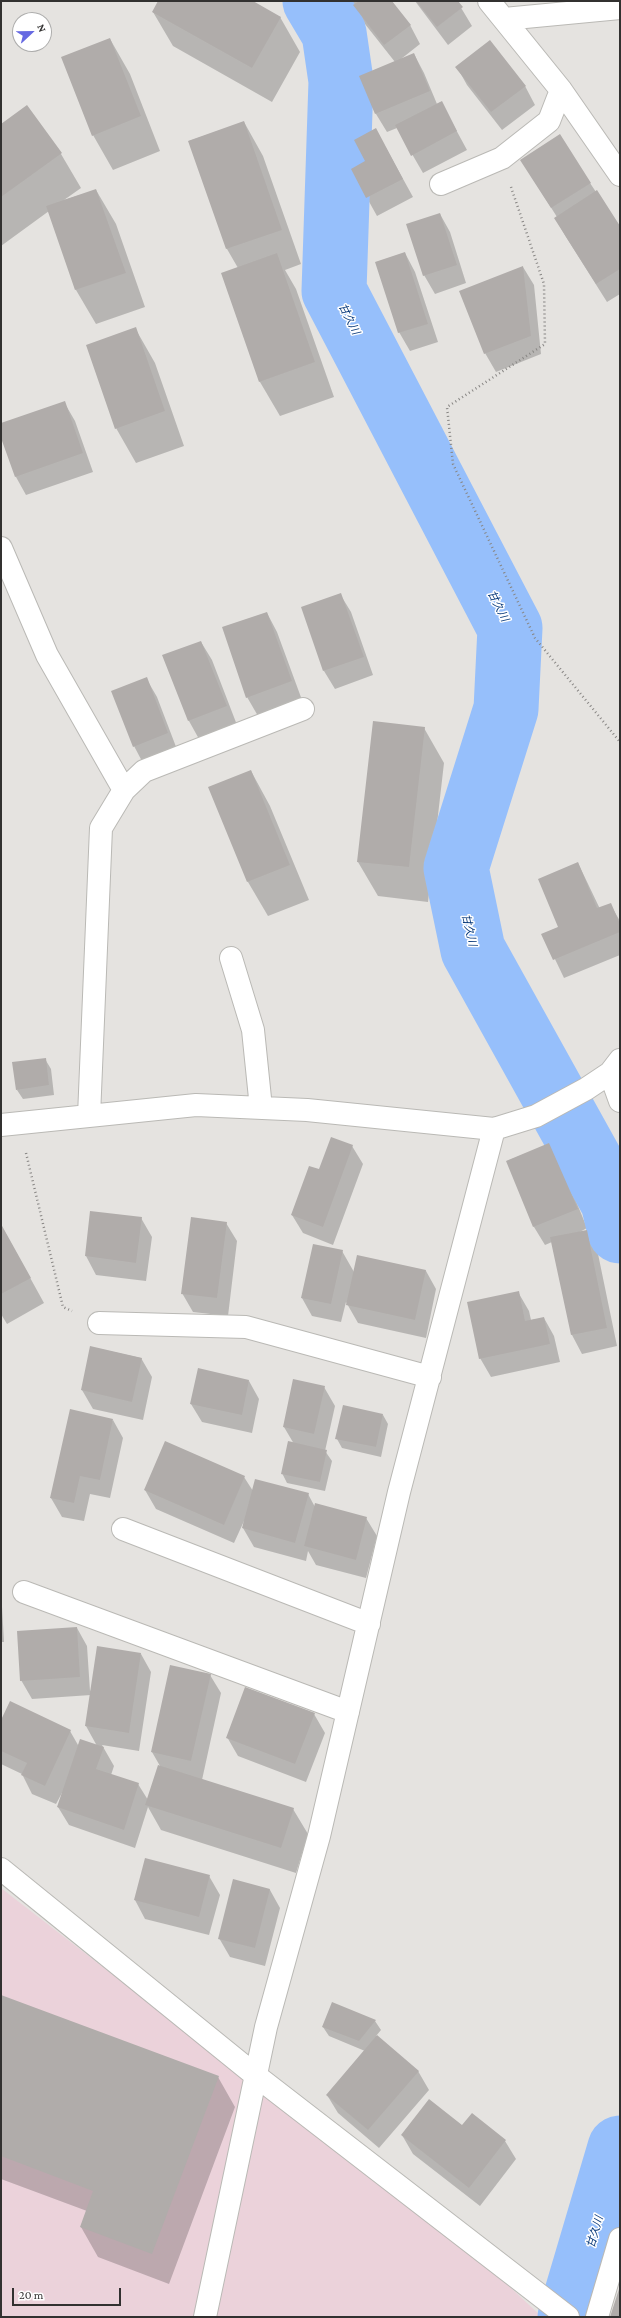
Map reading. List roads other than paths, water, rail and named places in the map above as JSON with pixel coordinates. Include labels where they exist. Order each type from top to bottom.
[{"type":"street","points":[[489,1],[561,90],[620,175]]},
{"type":"street","points":[[504,20],[620,8]]},
{"type":"street","points":[[441,184],[502,158],[549,121],[561,90]]},
{"type":"street","points":[[1,548],[47,655],[124,790]]},
{"type":"street","points":[[89,1116],[101,828],[124,790],[144,771],[303,709]]},
{"type":"street","points":[[231,958],[253,1030],[261,1108]]},
{"type":"street","points":[[10,1124],[196,1105],[307,1110],[494,1129],[536,1116],[586,1089],[615,1067],[620,1101]]},
{"type":"street","points":[[205,2317],[266,2027],[319,1836],[369,1624],[430,1377],[494,1129]]},
{"type":"street","points":[[99,1323],[246,1326],[430,1377]]},
{"type":"street","points":[[123,1529],[369,1624]]},
{"type":"street","points":[[24,1592],[348,1712]]},
{"type":"street","points":[[1,1869],[255,2075],[565,2315]]},
{"type":"street","points":[[597,2317],[620,2239]]},
{"type":"waterway","name":"甘久川","points":[[315,1],[334,33],[341,81],[334,291],[510,628],[506,709],[456,868],[473,950],[613,1202],[620,1231]]},
{"type":"waterway","name":"甘久川","points":[[570,2317],[620,2148]]}]
